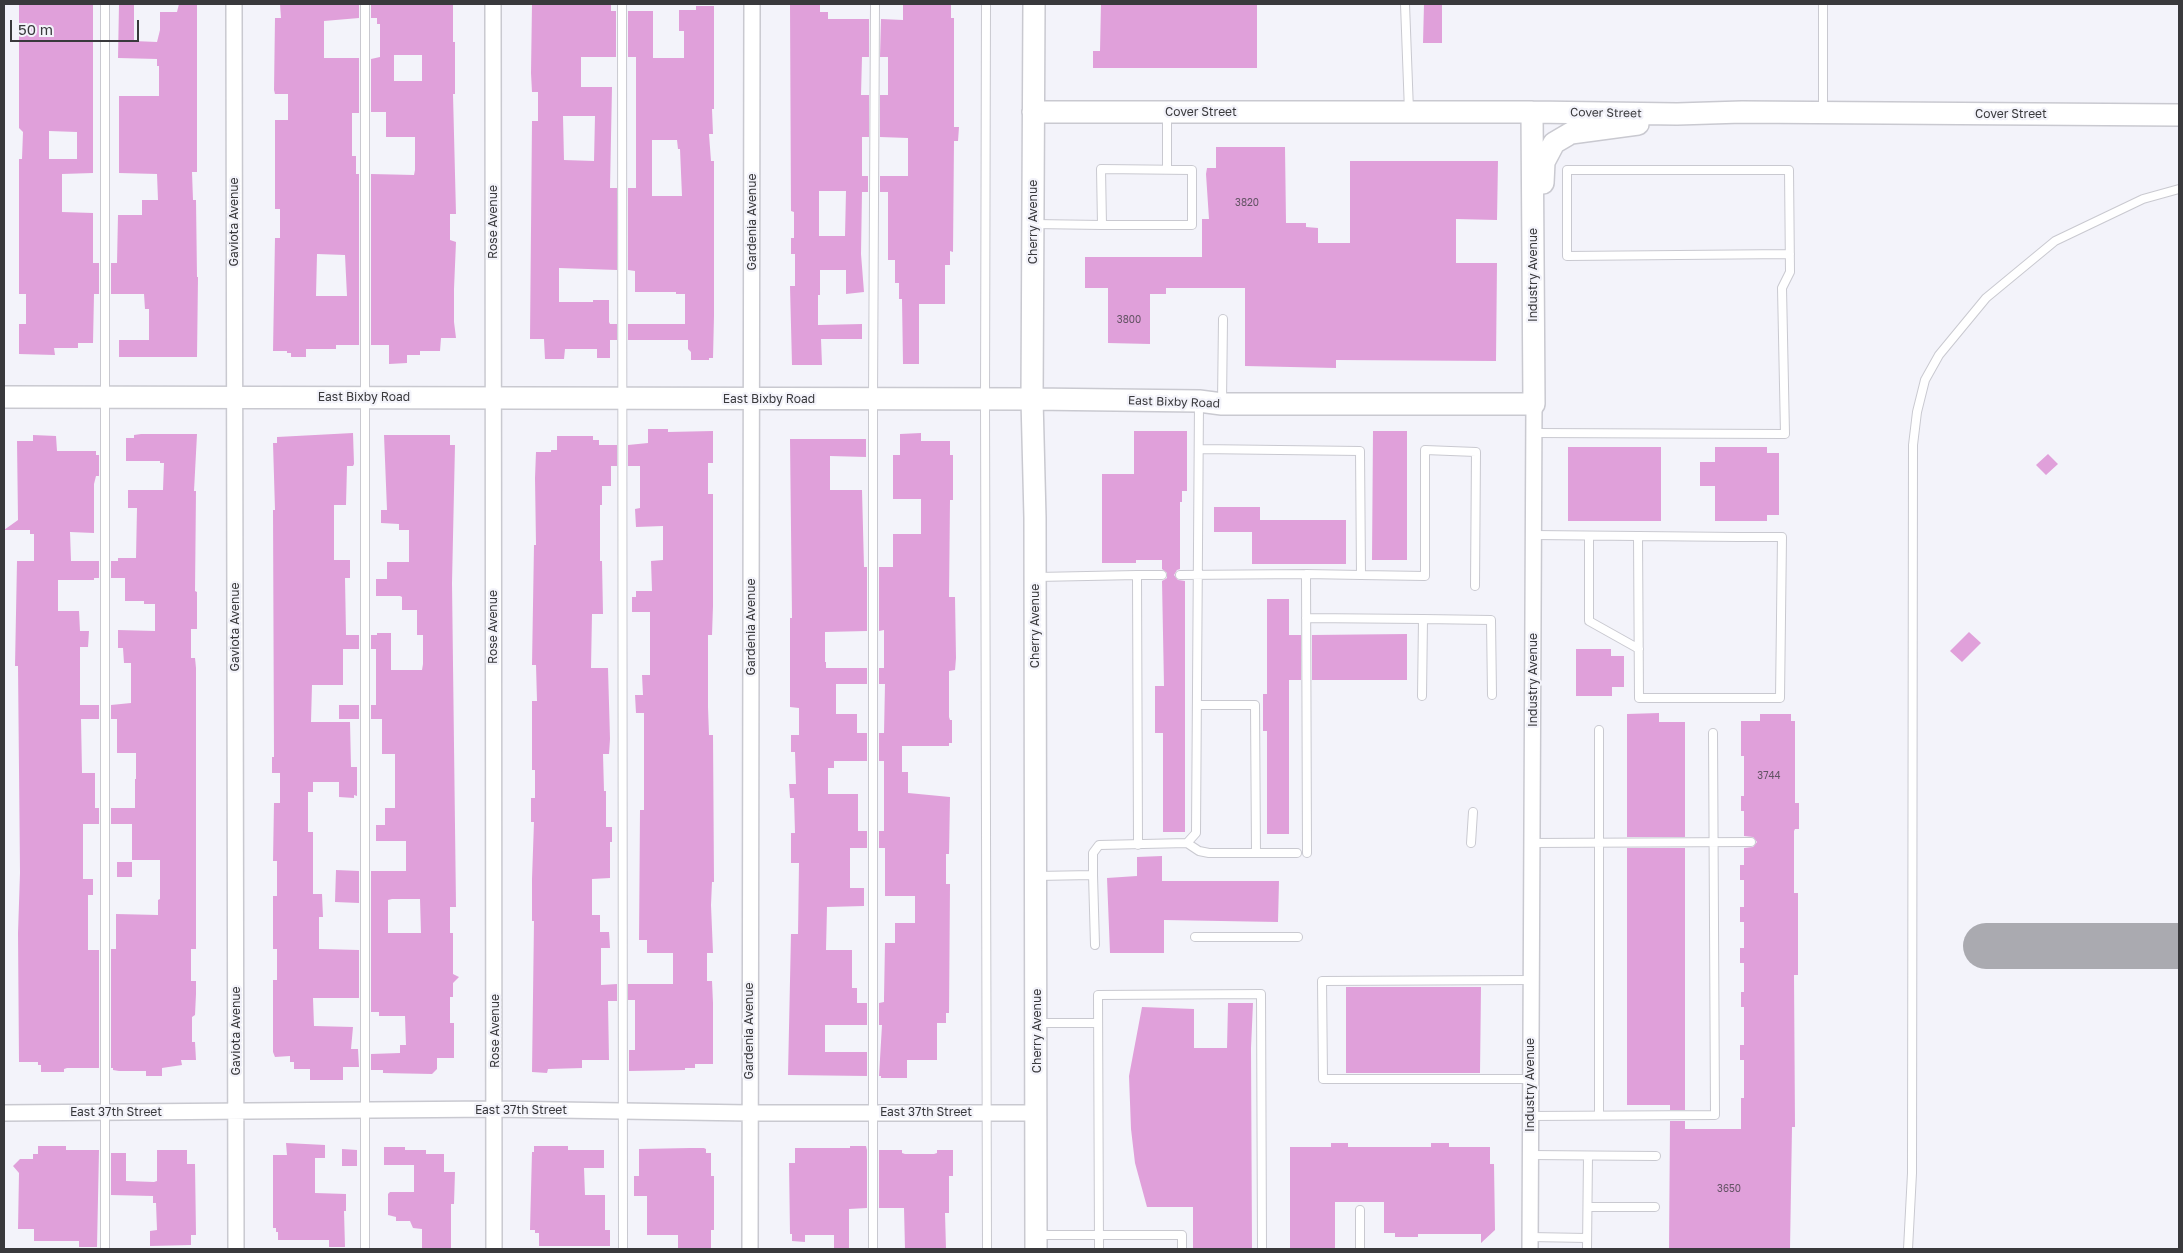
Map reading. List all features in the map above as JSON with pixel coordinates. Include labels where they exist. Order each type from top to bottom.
[{"type":"street","name":"Gaviota Avenue","points":[[234,4],[236,1249]]},
{"type":"street","name":"Rose Avenue","points":[[493,4],[494,1249]]},
{"type":"street","name":"Gardenia Avenue","points":[[750,1249],[752,4]]},
{"type":"street","name":"Cherry Avenue","points":[[1034,4],[1032,399],[1035,577],[1036,1242]]},
{"type":"street","name":"Cover Street","points":[[1033,112],[1409,111],[1677,114],[2179,115]]},
{"type":"street","name":"Industry Avenue","points":[[1530,1243],[1534,433],[1532,112]]},
{"type":"street","points":[[1533,255],[1540,228],[1544,162],[1554,143],[1571,134],[1631,126],[1677,114]]},
{"type":"street","name":"East Bixby Road","points":[[4,397],[1032,399],[1200,401],[1222,404],[1534,404]]},
{"type":"street","name":"East 37th Street","points":[[4,1112],[495,1109],[749,1113],[1037,1113]]},
{"type":"lane","points":[[105,4],[105,1249]]},
{"type":"lane","points":[[365,4],[365,1249]]},
{"type":"lane","points":[[622,4],[624,399],[623,1249]]},
{"type":"lane","points":[[873,1249],[872,399],[875,4]]},
{"type":"lane","points":[[986,4],[987,1249]]},
{"type":"lane","points":[[1405,4],[1409,111]]},
{"type":"lane","points":[[1823,4],[1823,113]]},
{"type":"lane","points":[[1167,112],[1167,169]]},
{"type":"lane","points":[[1034,224],[1102,225],[1192,225],[1192,170],[1101,169],[1102,225]]},
{"type":"lane","points":[[1534,433],[1785,434],[1782,288],[1790,272],[1790,254],[1789,170],[1567,170],[1567,256],[1790,254]]},
{"type":"lane","points":[[1908,1249],[1912,1173],[1912,444],[1925,380],[1939,355],[1986,298],[2056,241],[2143,199],[2179,189]]},
{"type":"lane","points":[[1222,404],[1223,319]]},
{"type":"lane","points":[[1187,843],[1196,833],[1200,401]]},
{"type":"lane","points":[[1199,449],[1360,451],[1361,575]]},
{"type":"lane","points":[[1180,575],[1306,574],[1425,576],[1425,450],[1476,452],[1475,586]]},
{"type":"lane","points":[[1533,535],[1782,537],[1780,698],[1639,698],[1638,536]]},
{"type":"lane","points":[[1589,536],[1589,622],[1639,649]]},
{"type":"lane","points":[[1306,574],[1307,853]]},
{"type":"lane","points":[[1137,575],[1138,844]]},
{"type":"lane","points":[[1035,577],[1162,575]]},
{"type":"lane","points":[[1306,618],[1492,620],[1492,695]]},
{"type":"lane","points":[[1422,696],[1423,619]]},
{"type":"lane","points":[[1197,705],[1255,705],[1256,853]]},
{"type":"lane","points":[[1599,730],[1599,1116]]},
{"type":"lane","points":[[1530,1116],[1715,1115],[1713,732]]},
{"type":"lane","points":[[1470,843],[1473,812]]},
{"type":"lane","points":[[1532,843],[1751,842]]},
{"type":"lane","points":[[1095,945],[1093,853],[1099,845],[1187,843],[1199,851],[1209,853],[1298,853]]},
{"type":"lane","points":[[1036,876],[1093,875]]},
{"type":"lane","points":[[1196,936],[1298,936]]},
{"type":"lane","points":[[1530,1079],[1323,1079],[1322,981],[1531,980]]},
{"type":"lane","points":[[1099,1249],[1098,995],[1261,994],[1262,1249]]},
{"type":"lane","points":[[1037,1023],[1098,1023]]},
{"type":"lane","points":[[1530,1155],[1656,1156]]},
{"type":"lane","points":[[1587,1249],[1588,1156]]},
{"type":"lane","points":[[1588,1207],[1655,1207]]},
{"type":"lane","points":[[1360,1210],[1360,1249]]},
{"type":"lane","points":[[1036,1242],[1099,1235],[1182,1234],[1182,1249]]},
{"type":"lane","points":[[1530,1243],[1587,1238]]},
{"type":"building","points":[[19,4],[93,4],[93,173],[62,174],[62,212],[93,213],[93,263],[99,263],[99,294],[94,294],[93,343],[78,343],[78,348],[54,348],[55,355],[19,354],[19,324],[26,324],[26,294],[19,294],[19,159],[22,159],[23,132],[19,128]],"holes":[[[49,131],[77,132],[77,159],[49,159]]]},
{"type":"building","points":[[119,4],[134,4],[134,41],[157,42],[160,30],[160,12],[177,12],[179,4],[197,4],[197,172],[192,172],[193,200],[196,200],[198,277],[197,357],[119,357],[119,340],[149,340],[149,309],[145,309],[144,294],[111,294],[111,263],[117,263],[118,215],[142,215],[142,200],[158,200],[157,174],[119,173],[119,96],[159,96],[159,66],[157,66],[157,59],[118,58]]},
{"type":"building","points":[[280,4],[359,4],[359,18],[324,21],[324,58],[359,58],[359,113],[352,113],[352,156],[356,156],[356,174],[359,174],[359,345],[336,345],[336,349],[306,349],[306,357],[291,357],[291,353],[287,353],[287,351],[273,351],[275,238],[280,238],[280,209],[275,209],[275,120],[288,120],[288,94],[275,94],[274,90],[275,18],[281,18]],"holes":[[[317,254],[345,255],[347,296],[316,296]]]},
{"type":"building","points":[[371,4],[453,4],[456,214],[450,214],[450,240],[456,242],[454,322],[456,338],[441,338],[440,351],[420,351],[420,355],[407,355],[407,363],[389,364],[389,345],[371,345],[371,174],[414,175],[415,137],[386,137],[386,112],[371,112],[371,59],[380,57],[380,24],[377,24],[377,18],[371,18]],"holes":[[[394,55],[422,55],[422,81],[394,81]]]},
{"type":"building","points":[[532,4],[611,4],[611,11],[616,11],[616,57],[581,57],[581,87],[612,87],[610,188],[617,188],[617,270],[559,268],[559,302],[609,300],[609,322],[610,324],[617,324],[617,340],[610,340],[610,358],[597,358],[597,349],[565,349],[564,359],[545,359],[544,339],[530,339],[532,121],[538,121],[538,92],[532,92]],"holes":[[[563,116],[595,116],[594,161],[564,160]]]},
{"type":"building","points":[[790,4],[820,4],[820,12],[828,12],[828,19],[869,19],[869,57],[862,57],[861,95],[869,95],[869,137],[862,137],[862,176],[868,176],[868,192],[862,192],[861,254],[864,292],[846,294],[846,270],[820,270],[820,295],[818,295],[818,325],[862,324],[862,339],[821,339],[822,365],[792,365],[790,286],[795,286],[795,254],[791,254],[791,238],[794,238],[794,212],[791,211]],"holes":[[[819,191],[846,191],[845,236],[819,236]]]},
{"type":"building","points":[[903,4],[951,5],[951,18],[954,18],[954,127],[959,127],[958,141],[954,141],[953,252],[950,251],[950,265],[945,265],[945,304],[919,304],[919,364],[903,364],[902,299],[899,299],[899,283],[895,283],[895,260],[888,260],[888,192],[880,192],[880,176],[908,176],[908,138],[880,137],[880,95],[888,95],[888,57],[880,57],[881,19],[903,20]]},
{"type":"building","points":[[1101,4],[1257,4],[1257,68],[1093,68],[1093,51],[1100,51]]},
{"type":"building","points":[[1424,4],[1442,4],[1442,43],[1423,43]]},
{"type":"building","points":[[696,6],[714,6],[714,109],[712,109],[713,134],[709,134],[711,161],[714,161],[714,316],[713,358],[709,358],[709,360],[691,360],[688,340],[628,340],[628,324],[685,324],[685,294],[676,294],[676,292],[635,292],[635,271],[628,270],[628,188],[636,188],[636,57],[628,57],[628,11],[653,11],[653,58],[684,58],[684,31],[679,31],[679,10],[696,10]],"holes":[[[652,140],[677,140],[678,149],[680,149],[682,196],[652,196]]]},
{"type":"building","points":[[1216,147],[1285,147],[1286,223],[1306,223],[1306,227],[1318,228],[1318,243],[1350,243],[1350,161],[1498,161],[1497,220],[1456,219],[1456,263],[1497,263],[1496,361],[1336,360],[1336,368],[1245,366],[1245,288],[1166,288],[1166,294],[1150,294],[1150,344],[1108,343],[1108,288],[1085,288],[1085,257],[1202,257],[1202,219],[1209,219],[1206,174],[1207,168],[1216,168]]},
{"type":"building","points":[[648,429],[668,429],[668,432],[713,431],[713,463],[708,463],[708,494],[713,494],[713,606],[712,635],[708,635],[708,707],[709,735],[713,735],[714,882],[712,882],[711,905],[713,953],[707,953],[707,981],[712,981],[713,1064],[695,1064],[695,1068],[685,1068],[685,1070],[629,1071],[629,1050],[635,1050],[635,1000],[628,1000],[628,984],[673,984],[673,953],[647,953],[647,940],[639,940],[640,810],[644,810],[644,713],[636,713],[635,695],[643,695],[642,675],[650,675],[650,612],[632,612],[632,597],[636,597],[636,591],[652,591],[651,561],[663,560],[663,526],[636,527],[635,509],[640,508],[640,466],[628,466],[628,445],[648,443]]},
{"type":"building","points":[[1134,431],[1187,431],[1187,491],[1182,491],[1182,502],[1180,502],[1180,569],[1174,575],[1178,580],[1185,581],[1185,832],[1163,832],[1163,733],[1155,733],[1155,686],[1164,686],[1162,581],[1167,578],[1167,573],[1162,569],[1162,560],[1136,560],[1136,563],[1102,563],[1102,474],[1134,474]]},
{"type":"building","points":[[1373,431],[1407,431],[1407,560],[1372,560]]},
{"type":"building","points":[[353,433],[354,464],[353,466],[347,466],[346,505],[334,505],[334,560],[350,560],[350,578],[345,578],[346,635],[359,635],[359,649],[343,649],[343,685],[312,685],[311,722],[350,722],[351,767],[357,767],[357,796],[354,795],[354,798],[339,797],[339,782],[313,782],[313,792],[308,792],[308,832],[313,832],[313,894],[322,894],[323,917],[319,917],[319,949],[359,950],[359,998],[313,998],[314,1026],[353,1027],[351,1049],[358,1049],[359,1067],[343,1067],[343,1080],[310,1080],[310,1069],[294,1069],[294,1062],[290,1062],[290,1056],[275,1057],[273,1052],[273,980],[277,980],[277,949],[273,949],[273,896],[277,896],[277,861],[273,861],[274,803],[280,803],[280,773],[272,773],[272,757],[274,757],[273,510],[275,510],[273,443],[277,443],[277,437]]},
{"type":"building","points":[[921,433],[921,441],[950,441],[950,455],[953,455],[953,500],[950,500],[949,597],[955,597],[956,658],[955,670],[949,671],[949,717],[952,720],[952,743],[949,743],[949,746],[902,746],[902,772],[908,772],[908,793],[950,797],[949,854],[946,854],[946,884],[950,884],[949,1013],[946,1013],[946,1023],[937,1023],[937,1060],[907,1060],[907,1078],[881,1078],[879,1076],[882,1025],[879,1025],[879,1003],[884,1002],[885,943],[895,943],[895,923],[915,923],[915,896],[885,896],[885,848],[879,848],[879,831],[884,831],[884,761],[879,761],[879,733],[884,733],[885,684],[879,684],[879,668],[884,668],[884,630],[879,631],[879,567],[893,567],[893,534],[921,534],[921,499],[893,499],[893,455],[900,455],[900,434]]},
{"type":"building","points":[[197,434],[194,491],[196,491],[195,591],[197,592],[197,629],[191,629],[191,658],[195,658],[196,668],[196,949],[191,949],[191,981],[196,981],[195,1015],[192,1017],[192,1042],[195,1042],[196,1060],[181,1060],[182,1065],[162,1068],[162,1076],[146,1076],[146,1071],[119,1071],[111,1068],[111,949],[116,949],[116,914],[158,915],[158,900],[160,899],[160,860],[132,860],[132,824],[111,824],[111,808],[135,808],[136,753],[117,753],[117,719],[111,719],[111,705],[131,703],[131,663],[124,663],[123,648],[118,648],[118,630],[155,631],[155,604],[144,604],[144,601],[125,601],[125,578],[111,578],[111,561],[118,561],[118,558],[136,558],[137,508],[128,508],[128,490],[163,490],[164,463],[160,463],[160,461],[126,461],[126,438],[134,438],[134,435]]},
{"type":"building","points":[[33,435],[56,436],[57,451],[96,451],[96,455],[99,455],[99,476],[96,476],[94,484],[94,533],[70,532],[71,561],[99,561],[99,578],[94,578],[94,580],[58,580],[58,611],[79,611],[80,631],[89,631],[88,647],[80,647],[80,705],[99,705],[99,719],[81,719],[82,773],[95,773],[95,808],[99,808],[99,824],[83,824],[83,879],[93,879],[93,895],[88,895],[88,950],[99,950],[99,1068],[67,1068],[64,1069],[64,1072],[41,1072],[41,1065],[38,1065],[38,1062],[19,1062],[18,666],[15,666],[17,561],[34,561],[34,534],[30,534],[30,530],[4,530],[18,520],[17,441],[33,441]]},
{"type":"building","points":[[384,435],[450,435],[450,445],[455,445],[452,583],[456,907],[450,907],[450,933],[453,933],[453,974],[459,977],[453,983],[453,997],[450,997],[450,1023],[454,1023],[454,1058],[437,1058],[437,1069],[432,1074],[383,1073],[383,1070],[371,1070],[371,1054],[400,1053],[400,1045],[406,1045],[405,1016],[379,1016],[379,1012],[371,1012],[371,871],[406,871],[406,841],[376,841],[376,825],[385,825],[385,808],[395,808],[395,754],[382,754],[382,719],[371,719],[371,705],[376,705],[376,649],[371,649],[371,635],[391,633],[391,670],[422,670],[423,664],[423,635],[417,635],[417,610],[402,610],[402,597],[400,596],[376,596],[376,579],[387,579],[387,562],[409,562],[409,530],[399,530],[399,524],[381,523],[381,510],[387,510]],"holes":[[[420,899],[421,933],[388,933],[388,900]]]},
{"type":"building","points":[[557,436],[593,436],[593,440],[599,440],[599,445],[617,445],[617,466],[611,466],[611,486],[602,486],[600,561],[602,561],[603,614],[592,614],[591,668],[608,668],[610,739],[609,754],[603,754],[606,827],[612,827],[610,878],[592,879],[592,915],[600,915],[600,932],[609,932],[610,948],[601,948],[601,985],[617,984],[617,1001],[608,1001],[609,1060],[582,1060],[582,1068],[548,1069],[547,1073],[532,1072],[534,921],[532,921],[532,879],[534,822],[531,822],[531,798],[535,798],[535,770],[532,770],[532,701],[537,701],[536,665],[532,665],[534,545],[536,545],[536,452],[557,450]]},
{"type":"building","points":[[790,439],[866,439],[866,457],[830,456],[830,490],[862,490],[864,567],[867,567],[867,631],[825,632],[825,662],[826,668],[867,668],[867,684],[836,684],[836,714],[857,714],[857,733],[867,733],[867,761],[834,761],[834,768],[828,768],[828,794],[858,794],[858,831],[867,831],[867,848],[850,848],[850,888],[864,888],[864,906],[827,907],[826,950],[852,950],[852,988],[857,988],[857,1003],[867,1003],[867,1025],[825,1025],[825,1052],[867,1052],[867,1076],[788,1075],[791,934],[798,934],[799,863],[791,863],[791,833],[795,833],[794,798],[790,798],[789,784],[796,784],[795,752],[791,752],[791,735],[799,735],[799,708],[790,707],[790,618],[792,618]]},
{"type":"building","points":[[1568,447],[1661,447],[1661,521],[1568,521]]},
{"type":"building","points":[[1715,447],[1767,447],[1767,453],[1779,453],[1779,515],[1767,515],[1767,521],[1715,521],[1715,486],[1700,486],[1700,462],[1715,462]]},
{"type":"building","points":[[2048,454],[2058,464],[2046,475],[2036,465]]},
{"type":"building","points":[[1214,507],[1260,507],[1260,520],[1346,520],[1346,564],[1252,564],[1252,532],[1214,532]]},
{"type":"building","points":[[1267,599],[1289,599],[1289,635],[1301,635],[1301,680],[1289,680],[1289,834],[1267,834],[1267,731],[1263,731],[1263,694],[1267,694]]},
{"type":"building","points":[[1969,632],[1981,643],[1962,662],[1950,651]]},
{"type":"building","points":[[1407,634],[1407,680],[1312,680],[1312,635]]},
{"type":"building","points":[[1576,649],[1611,649],[1611,656],[1624,656],[1624,687],[1612,687],[1612,696],[1576,696]]},
{"type":"building","points":[[339,705],[359,705],[359,719],[339,719]]},
{"type":"building","points":[[1659,713],[1659,722],[1685,722],[1685,837],[1627,837],[1627,714]]},
{"type":"building","points":[[1760,714],[1791,714],[1791,721],[1795,721],[1795,803],[1799,803],[1799,829],[1794,831],[1794,893],[1798,893],[1798,975],[1794,975],[1795,1127],[1792,1127],[1790,1249],[1669,1249],[1670,1121],[1685,1121],[1685,1129],[1741,1129],[1741,1098],[1744,1098],[1744,1060],[1740,1060],[1740,1045],[1744,1045],[1744,1007],[1741,1007],[1741,992],[1744,992],[1744,963],[1740,963],[1740,948],[1744,948],[1744,922],[1740,922],[1740,907],[1744,907],[1744,880],[1740,880],[1740,865],[1744,865],[1744,848],[1753,847],[1757,842],[1753,837],[1744,836],[1744,811],[1741,811],[1741,796],[1744,796],[1744,756],[1741,756],[1741,721],[1760,721]]},
{"type":"building","points":[[1627,848],[1685,848],[1685,1110],[1670,1110],[1670,1105],[1627,1105]]},
{"type":"building","points":[[1162,856],[1162,881],[1279,881],[1278,922],[1164,920],[1164,953],[1110,953],[1107,878],[1137,876],[1137,857]]},
{"type":"building","points":[[117,862],[132,862],[132,877],[117,877]]},
{"type":"building","points":[[336,870],[359,871],[359,903],[335,902]]},
{"type":"building","points":[[1346,987],[1481,987],[1480,1073],[1346,1073]]},
{"type":"building","points":[[1228,1003],[1253,1003],[1251,1048],[1252,1249],[1193,1249],[1193,1207],[1147,1207],[1135,1163],[1131,1129],[1129,1076],[1142,1007],[1194,1009],[1194,1048],[1227,1048]]},
{"type":"building","points":[[286,1143],[325,1145],[325,1158],[315,1158],[315,1193],[346,1194],[346,1211],[344,1211],[345,1247],[329,1247],[329,1240],[278,1240],[278,1232],[276,1232],[276,1228],[273,1228],[273,1155],[287,1155]]},
{"type":"building","points":[[1331,1143],[1348,1143],[1348,1147],[1431,1147],[1431,1143],[1449,1143],[1449,1147],[1490,1147],[1490,1164],[1494,1164],[1495,1230],[1481,1243],[1481,1234],[1418,1234],[1418,1237],[1395,1237],[1395,1233],[1384,1233],[1384,1202],[1335,1202],[1335,1249],[1290,1249],[1290,1147],[1331,1147]]},
{"type":"building","points":[[38,1146],[66,1146],[66,1150],[99,1150],[97,1247],[79,1247],[79,1241],[34,1241],[34,1229],[18,1229],[19,1173],[13,1166],[20,1159],[33,1159],[33,1154],[38,1154]]},
{"type":"building","points":[[534,1146],[568,1146],[568,1150],[604,1150],[604,1168],[584,1168],[585,1195],[605,1195],[605,1230],[610,1230],[610,1246],[539,1246],[539,1233],[535,1233],[535,1230],[530,1230],[532,1152],[534,1152]]},
{"type":"building","points":[[850,1146],[866,1146],[867,1208],[849,1209],[849,1248],[834,1248],[834,1235],[805,1235],[805,1242],[792,1241],[792,1234],[790,1234],[789,1163],[795,1163],[795,1148],[850,1148]]},
{"type":"building","points":[[384,1147],[405,1147],[405,1150],[426,1150],[426,1154],[444,1154],[444,1172],[455,1172],[454,1204],[451,1204],[451,1249],[422,1249],[422,1229],[413,1228],[410,1221],[396,1221],[396,1217],[388,1215],[388,1194],[390,1192],[414,1192],[414,1165],[384,1165]]},
{"type":"building","points":[[704,1148],[706,1153],[711,1153],[711,1176],[714,1176],[714,1230],[711,1230],[711,1249],[678,1249],[678,1235],[647,1235],[647,1196],[634,1196],[634,1176],[639,1176],[639,1149]]},
{"type":"building","points":[[342,1149],[357,1150],[357,1166],[342,1166]]},
{"type":"building","points":[[157,1150],[187,1150],[187,1164],[195,1164],[196,1235],[191,1235],[191,1245],[150,1246],[150,1231],[157,1230],[156,1203],[153,1203],[153,1196],[111,1195],[111,1153],[126,1153],[126,1181],[154,1182],[157,1181]]},
{"type":"building","points":[[879,1150],[902,1150],[902,1153],[905,1154],[934,1154],[937,1153],[937,1150],[953,1150],[953,1176],[949,1176],[949,1213],[945,1213],[946,1249],[905,1249],[904,1208],[879,1208]]},
{"type":"taxiway","points":[[1986,946],[2179,946]]}]
